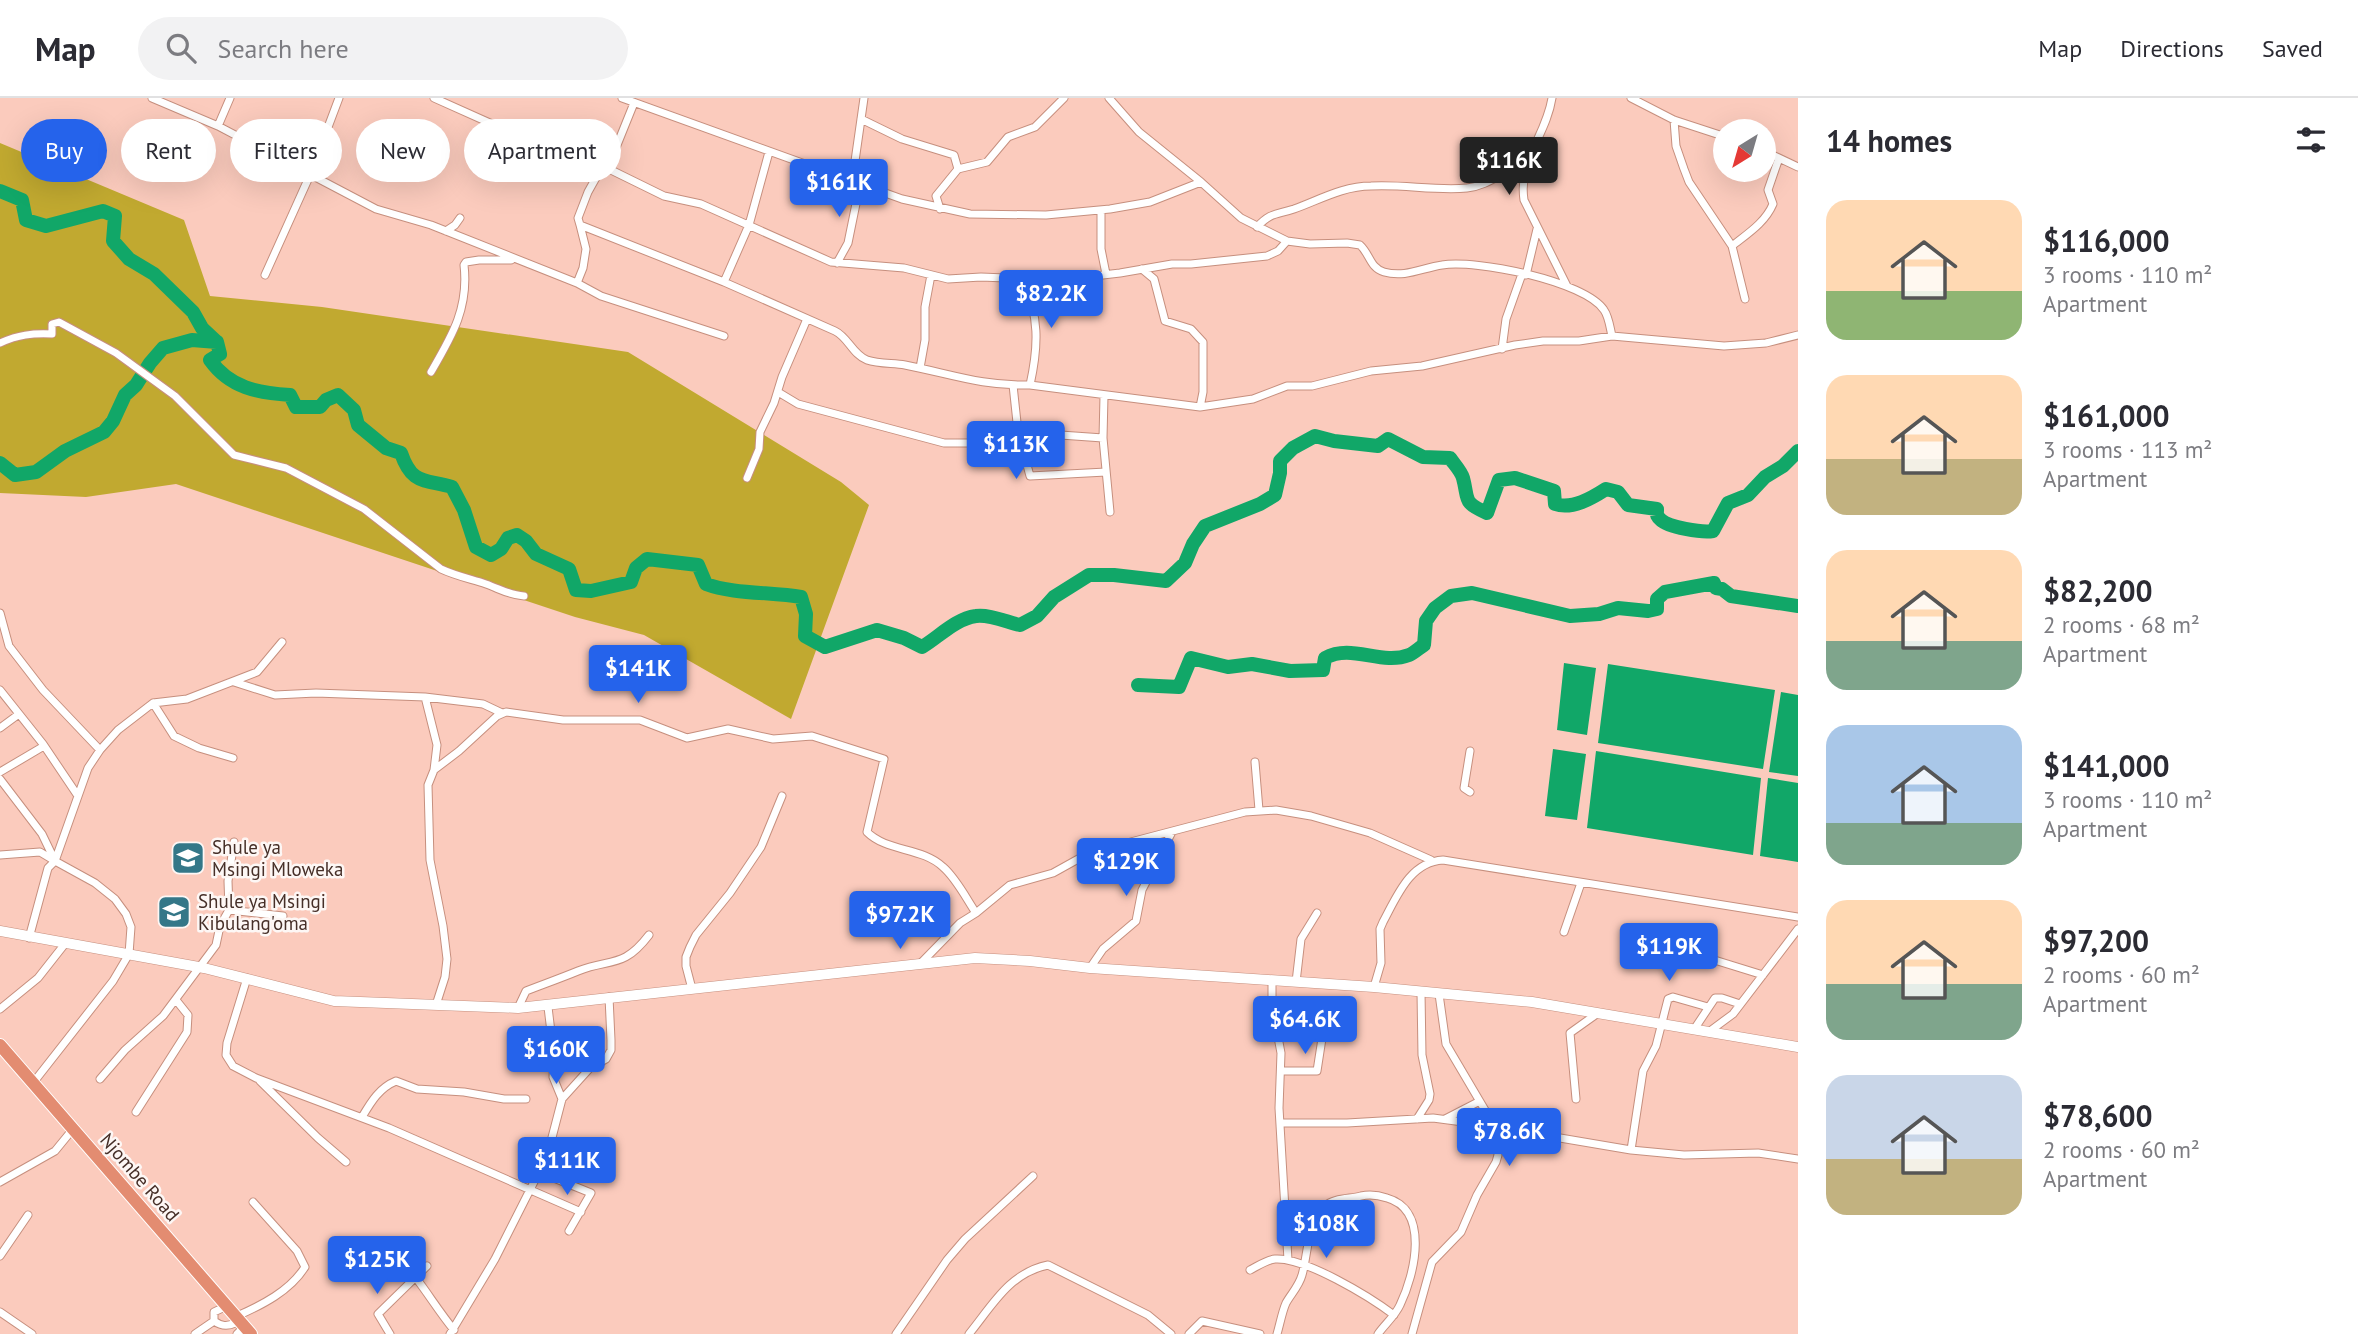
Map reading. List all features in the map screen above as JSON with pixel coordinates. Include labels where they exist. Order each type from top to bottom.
[{"type":"highway","name":"Njombe Road","points":[[0,1045],[239,1323]]},
{"type":"main road","points":[[0,931],[64,945],[199,967],[334,1001],[548,1007],[609,997],[975,958],[1532,1002],[1798,1047]]},
{"type":"street","points":[[152,98],[230,132]]},
{"type":"street","points":[[218,126],[230,98]]},
{"type":"street","points":[[331,119],[339,98]]},
{"type":"street","points":[[434,98],[481,119]]},
{"type":"street","points":[[622,98],[902,199],[970,214],[1046,215],[1101,210],[1150,202],[1201,182]]},
{"type":"street","points":[[837,262],[848,243],[864,98]]},
{"type":"street","points":[[940,209],[936,196],[958,169],[987,163],[1008,137],[1035,127],[1064,98]]},
{"type":"street","points":[[1109,98],[1139,132],[1201,182],[1226,207],[1287,241],[1360,245],[1375,268],[1400,275],[1443,265],[1500,268],[1567,286],[1604,310],[1612,336]]},
{"type":"street","points":[[1552,98],[1547,121],[1522,178],[1524,200],[1567,286]]},
{"type":"street","points":[[1631,98],[1674,120],[1713,133]]},
{"type":"street","points":[[621,137],[634,103]]},
{"type":"street","points":[[861,119],[902,139],[954,155],[958,169]]},
{"type":"street","points":[[1674,120],[1676,146],[1689,182],[1732,246],[1745,299]]},
{"type":"street","points":[[724,282],[749,225],[769,152]]},
{"type":"street","points":[[1776,157],[1798,167]]},
{"type":"street","points":[[1732,246],[1770,211],[1773,204],[1768,190],[1779,158]]},
{"type":"street","points":[[1257,226],[1268,216],[1351,188],[1468,188],[1526,164]]},
{"type":"street","points":[[1499,175],[1522,178]]},
{"type":"street","points":[[621,176],[658,194],[701,204],[822,259],[904,268],[955,279],[981,277],[1060,280],[1172,264],[1267,256],[1278,251],[1287,241]]},
{"type":"street","points":[[265,275],[307,182]]},
{"type":"street","points":[[324,182],[376,209],[446,232],[577,283],[601,296],[724,336]]},
{"type":"street","points":[[577,283],[586,249],[578,221],[594,182]]},
{"type":"street","points":[[1101,210],[1101,249],[1106,274]]},
{"type":"street","points":[[446,232],[460,218]]},
{"type":"street","points":[[580,225],[724,282],[840,333],[865,359],[920,368],[968,381],[1030,385],[1200,407],[1253,399],[1287,386],[1312,386],[1371,371],[1422,366],[1543,341],[1579,341],[1612,336],[1724,346],[1766,344],[1798,335]]},
{"type":"street","points":[[1502,349],[1506,319],[1524,274],[1537,228]]},
{"type":"street","points":[[431,372],[454,334],[465,302],[466,262],[516,260]]},
{"type":"street","points":[[1142,269],[1154,279],[1165,321],[1191,329],[1203,342],[1203,392],[1200,407]]},
{"type":"street","points":[[920,368],[925,340],[925,307],[931,275]]},
{"type":"street","points":[[1023,278],[1034,309],[1037,333],[1030,385]]},
{"type":"street","points":[[747,478],[759,449],[760,432],[807,319]]},
{"type":"street","points":[[0,343],[31,333],[52,334],[52,324],[59,321],[116,353],[175,396],[234,455],[286,468],[363,509],[442,569],[456,576],[484,583],[510,595],[524,596]]},
{"type":"street","points":[[1013,385],[1020,443],[1030,476],[1106,472]]},
{"type":"street","points":[[778,392],[798,404],[936,442],[1020,443]]},
{"type":"street","points":[[1104,396],[1103,438],[1110,512]]},
{"type":"street","points":[[1018,432],[1103,438]]},
{"type":"street","points":[[0,613],[9,646],[43,690],[100,750]]},
{"type":"street","points":[[29,938],[48,868],[55,861],[88,768],[100,750],[118,730],[153,703],[187,699],[257,672],[282,642]]},
{"type":"street","points":[[0,650],[9,646]]},
{"type":"street","points":[[234,682],[275,695],[316,693],[425,697],[483,704],[502,713],[512,712],[563,720],[640,720],[687,738],[728,729],[773,739],[812,736],[884,759],[867,832],[880,842],[907,849],[944,867],[976,913]]},
{"type":"street","points":[[0,690],[44,746],[78,796]]},
{"type":"street","points":[[425,697],[438,745],[434,770],[428,785],[427,836],[447,959],[446,976],[436,1005]]},
{"type":"street","points":[[153,703],[174,736],[199,748],[233,758]]},
{"type":"street","points":[[434,770],[502,713]]},
{"type":"street","points":[[0,728],[19,714]]},
{"type":"street","points":[[0,772],[44,746]]},
{"type":"street","points":[[1470,751],[1470,770],[1464,788],[1471,792]]},
{"type":"street","points":[[1255,762],[1259,810]]},
{"type":"street","points":[[0,779],[42,834],[55,861]]},
{"type":"street","points":[[692,989],[686,957],[690,947],[761,847],[782,796]]},
{"type":"street","points":[[919,964],[960,922],[976,913],[1010,885],[1053,873],[1089,853],[1172,832],[1185,826],[1259,810],[1311,816],[1358,830],[1431,860],[1798,917]]},
{"type":"street","points":[[1090,968],[1103,949],[1136,921],[1142,890],[1172,832]]},
{"type":"street","points":[[100,1079],[176,1000],[216,945],[220,926],[229,910],[228,881],[234,842]]},
{"type":"street","points":[[0,855],[40,852],[95,883],[126,914],[131,928],[129,954],[113,981],[33,1083]]},
{"type":"street","points":[[1374,988],[1381,963],[1382,922],[1407,880],[1418,867],[1431,860]]},
{"type":"street","points":[[1564,932],[1581,883]]},
{"type":"street","points":[[229,910],[284,916]]},
{"type":"street","points":[[1296,982],[1301,939],[1317,913]]},
{"type":"street","points":[[1710,1031],[1729,1018],[1798,929]]},
{"type":"street","points":[[518,1008],[527,991],[579,971],[612,964],[638,949],[649,935]]},
{"type":"street","points":[[0,1009],[38,978],[64,945]]},
{"type":"street","points":[[1707,958],[1763,975]]},
{"type":"street","points":[[247,978],[227,1043],[226,1055],[233,1066],[256,1078],[362,1117],[581,1212]]},
{"type":"street","points":[[1272,980],[1272,1005],[1279,1040],[1281,1070],[1280,1123],[1288,1260]]},
{"type":"street","points":[[1417,1119],[1430,1094],[1422,1055],[1421,992]]},
{"type":"street","points":[[1412,1334],[1432,1262],[1461,1232],[1477,1195],[1496,1163],[1498,1148],[1493,1124],[1446,1044],[1438,994]]},
{"type":"street","points":[[416,1278],[452,1332],[495,1259],[550,1149],[562,1099],[590,1068],[606,1059],[611,1050],[612,1017],[609,997]]},
{"type":"street","points":[[1631,1150],[1643,1071],[1655,1051],[1667,1002],[1670,997],[1708,1007]]},
{"type":"street","points":[[1695,1028],[1718,997],[1740,1004]]},
{"type":"street","points":[[136,1112],[187,1032],[188,1015],[176,1000]]},
{"type":"street","points":[[548,1007],[554,1057],[553,1077],[562,1099]]},
{"type":"street","points":[[1576,1099],[1570,1033],[1598,1013]]},
{"type":"street","points":[[1281,1070],[1317,1071],[1323,1032]]},
{"type":"street","points":[[256,1078],[346,1162]]},
{"type":"street","points":[[362,1117],[377,1094],[396,1081],[417,1089],[464,1092],[504,1099],[526,1098]]},
{"type":"street","points":[[1444,1119],[1479,1102]]},
{"type":"street","points":[[1280,1123],[1444,1119],[1493,1124],[1631,1150],[1684,1155],[1758,1153],[1798,1159]]},
{"type":"street","points":[[0,1182],[55,1150],[74,1129]]},
{"type":"street","points":[[539,1172],[591,1193],[569,1231]]},
{"type":"street","points":[[896,1334],[947,1260],[965,1239],[1033,1176]]},
{"type":"street","points":[[1277,1334],[1285,1305],[1302,1274],[1306,1246],[1323,1207],[1368,1195],[1391,1199],[1403,1205],[1411,1217],[1415,1257],[1404,1294],[1394,1315],[1378,1334]]},
{"type":"street","points":[[214,1321],[220,1326],[239,1323],[301,1274],[305,1267],[297,1251],[253,1202]]},
{"type":"street","points":[[0,1255],[28,1215]]},
{"type":"street","points":[[1250,1270],[1275,1259],[1288,1260],[1370,1297],[1394,1315]]},
{"type":"street","points":[[969,1334],[1002,1290],[1036,1267],[1048,1265],[1148,1315],[1171,1334]]},
{"type":"street","points":[[390,1334],[378,1314],[427,1266]]},
{"type":"street","points":[[0,1312],[32,1334]]},
{"type":"street","points":[[214,1321],[214,1312],[239,1323]]},
{"type":"street","points":[[195,1334],[214,1321]]},
{"type":"street","points":[[1189,1334],[1198,1324],[1208,1321],[1260,1334]]},
{"type":"shaded area","points":[[0,143],[21,152],[21,182],[93,182],[184,220],[210,296],[322,307],[628,352],[841,482],[869,505],[791,719],[644,635],[575,617],[176,484],[86,497],[0,493]]},
{"type":"shaded area","points":[[1564,663],[1596,668],[1587,735],[1557,730]]},
{"type":"shaded area","points":[[1608,664],[1775,690],[1763,769],[1598,743]]},
{"type":"shaded area","points":[[1781,692],[1798,695],[1798,776],[1769,772]]},
{"type":"shaded area","points":[[1553,749],[1586,754],[1577,820],[1545,816]]},
{"type":"shaded area","points":[[1596,751],[1761,778],[1753,855],[1587,828]]},
{"type":"shaded area","points":[[1768,778],[1798,783],[1798,862],[1760,856]]},
{"type":"waterway","points":[[0,191],[22,200],[26,220],[46,226],[103,211],[115,216],[113,241],[129,259],[154,274],[193,312],[202,328],[217,342]]},
{"type":"waterway","points":[[0,463],[15,475],[36,472],[65,451],[104,432],[113,421],[125,395],[136,385],[163,348],[192,340],[217,342],[220,354],[210,360],[226,377],[236,383],[267,393],[290,395],[296,407],[320,407],[326,400],[338,395],[354,410],[358,425],[386,448],[401,453],[415,476],[452,487],[464,510],[476,547],[491,555],[501,549],[508,538],[517,535],[526,541],[536,554],[569,569],[576,590],[591,591],[631,582],[636,568],[647,559],[698,565],[706,584],[740,591],[801,597],[806,614],[805,636],[825,647],[877,630],[922,647],[954,624],[976,616],[992,617],[1020,625],[1037,616],[1054,597],[1089,575],[1166,581],[1185,563],[1205,526],[1260,504],[1275,495],[1280,461],[1293,448],[1315,436],[1378,446],[1388,439],[1423,457],[1450,458],[1462,475],[1470,503],[1487,513],[1499,480],[1515,478],[1554,491],[1555,504],[1575,504],[1606,489],[1618,492],[1628,505],[1657,509],[1658,517],[1665,523],[1708,531],[1713,531],[1728,503],[1748,495],[1765,477],[1783,466],[1798,451]]},
{"type":"waterway","points":[[1138,685],[1179,687],[1191,658],[1228,667],[1252,664],[1290,671],[1323,670],[1325,658],[1335,654],[1356,653],[1388,658],[1409,655],[1424,645],[1426,621],[1435,608],[1451,596],[1472,593],[1570,616],[1599,614],[1618,608],[1648,611],[1657,609],[1657,599],[1665,592],[1714,583],[1716,588],[1731,596],[1798,606]]},
{"type":"place","name":"Shule ya Msingi Mloweka","points":[[188,858]]},
{"type":"place","name":"Shule ya Msingi Kibulang'oma","points":[[174,912]]}]
